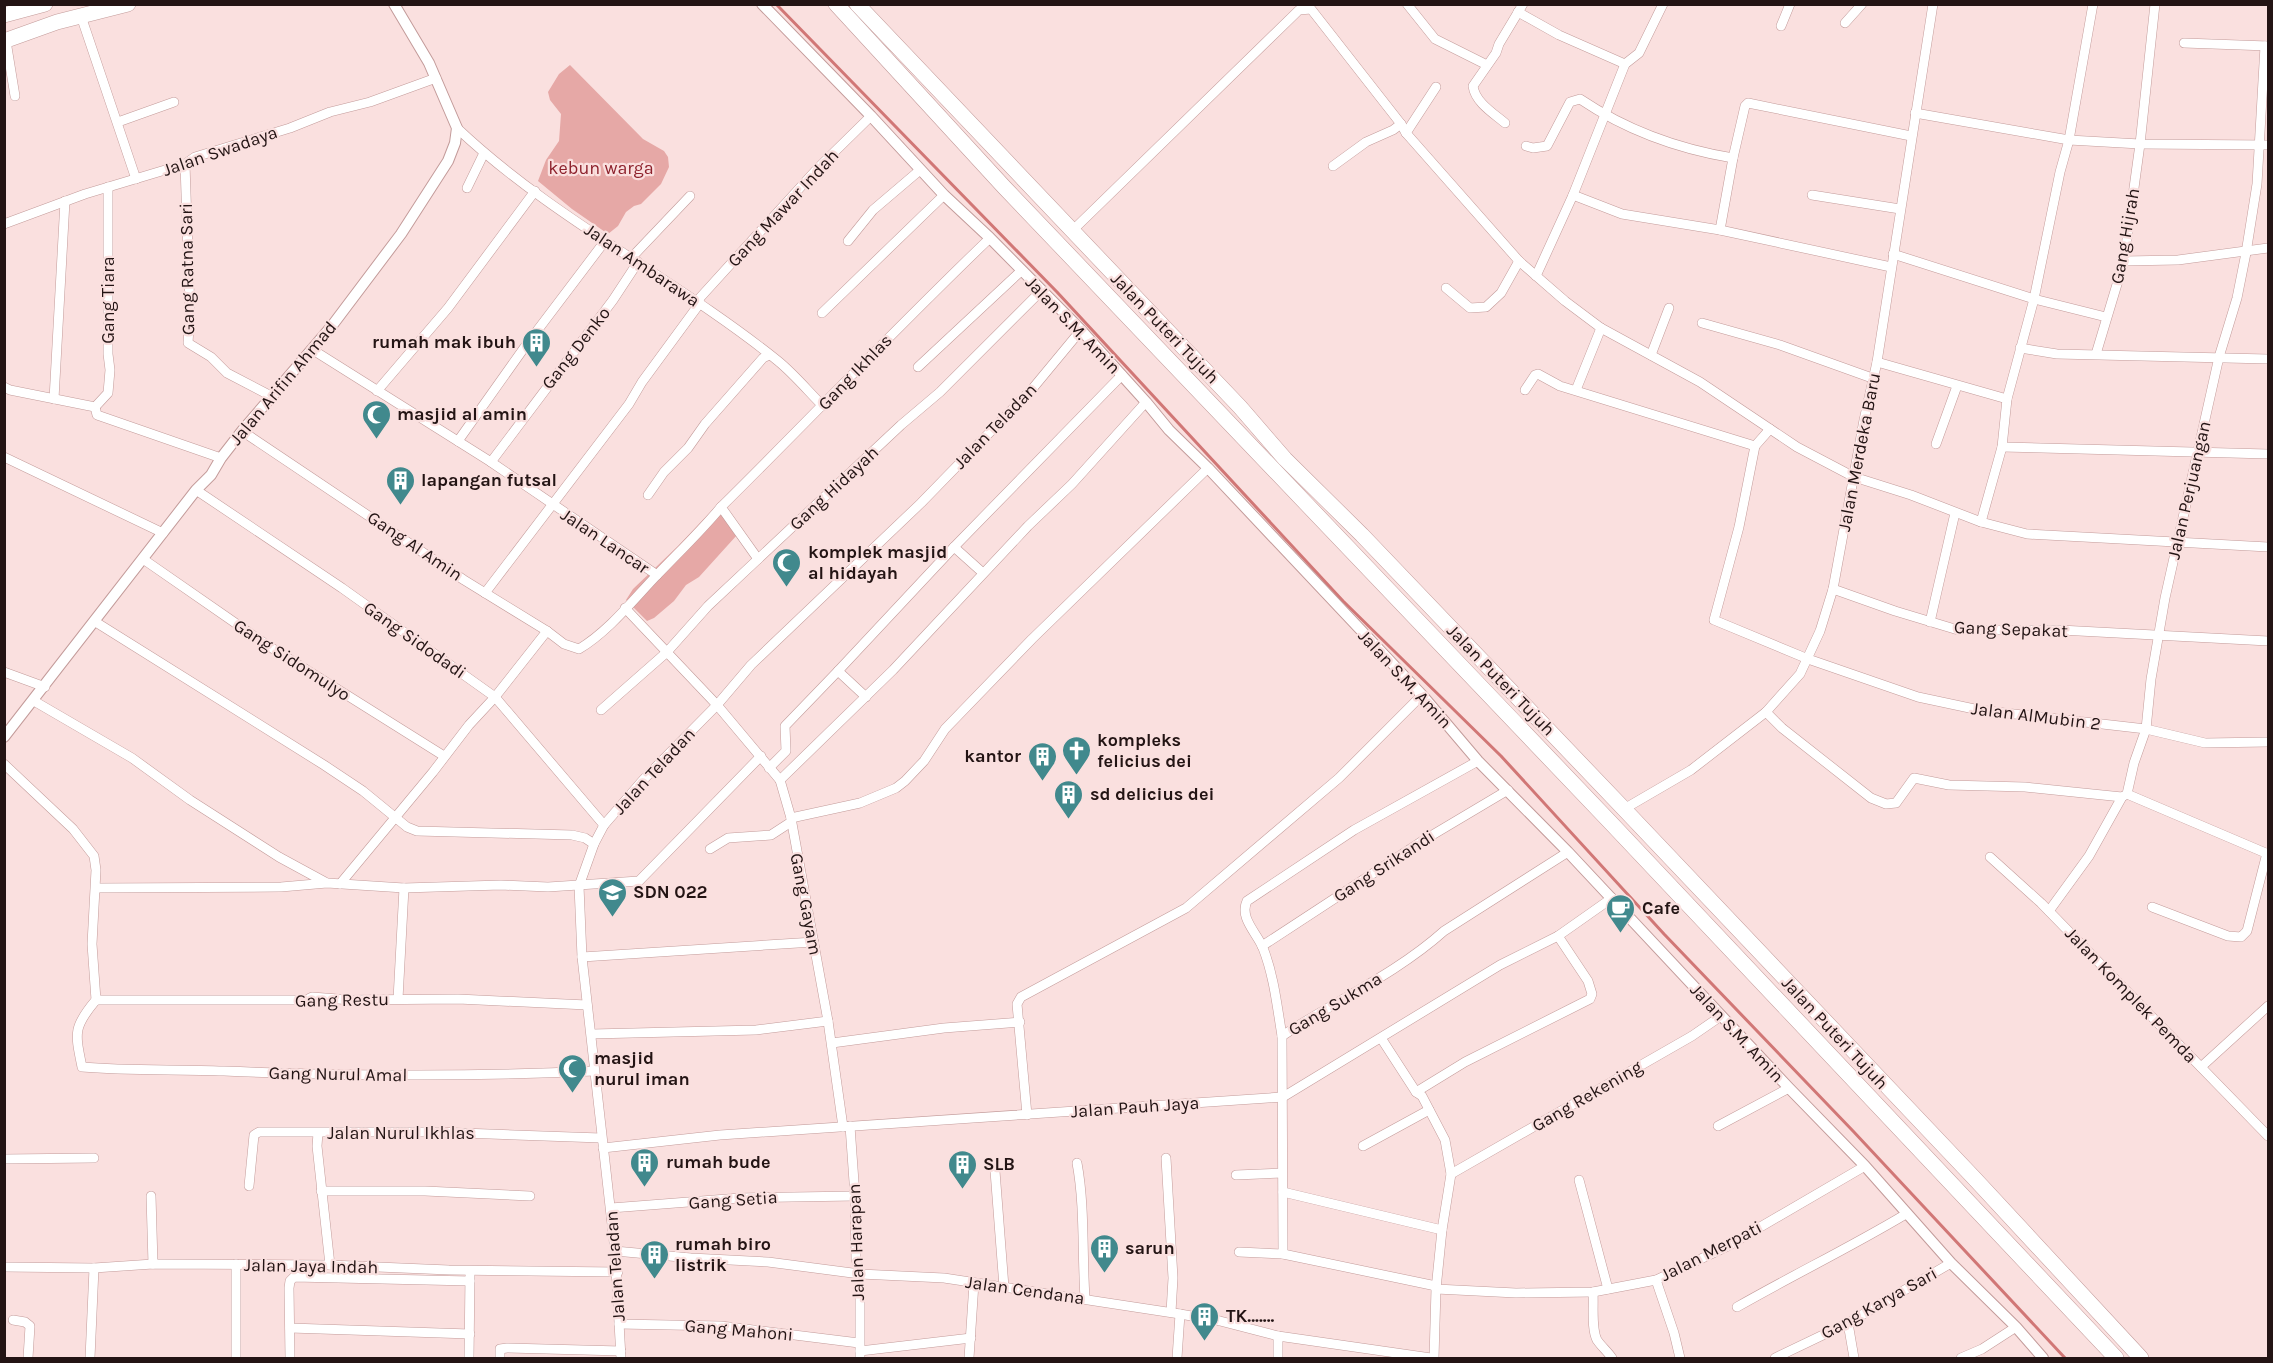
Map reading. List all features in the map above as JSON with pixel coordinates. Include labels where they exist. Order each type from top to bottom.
[{"type":"highway","points":[[4,15],[45,4]]},
{"type":"highway","points":[[5,41],[57,22],[128,4]]},
{"type":"highway","name":"Jalan Puteri Tujuh","points":[[836,4],[1045,231],[1610,822],[2116,1359]]},
{"type":"highway","name":"Jalan Puteri Tujuh","points":[[857,4],[1240,406],[1285,459],[1362,535],[1624,809],[2142,1359]]},
{"type":"highway","points":[[1927,1158],[1941,1145]]},
{"type":"street","points":[[394,4],[436,78],[457,128]]},
{"type":"street","name":"Jalan S.M. Amin","points":[[762,4],[944,195],[1081,330],[1168,430],[1208,468],[1422,695],[1478,761],[1612,898],[1789,1089],[1865,1166],[1950,1263],[2016,1327],[2043,1359]]},
{"type":"street","points":[[1407,4],[1435,39],[1487,65]]},
{"type":"street","points":[[1536,276],[1573,195],[1625,64],[1639,53],[1663,4]]},
{"type":"street","points":[[1781,26],[1790,4]]},
{"type":"street","points":[[1845,22],[1862,4]]},
{"type":"street","name":"Jalan Merdeka Baru","points":[[1624,809],[1691,770],[1766,712],[1788,690],[1808,659],[1820,631],[1833,589],[1872,378],[1877,362],[1933,4]]},
{"type":"street","name":"Gang Hijrah","points":[[2096,354],[2124,261],[2140,144],[2155,4]]},
{"type":"street","points":[[1981,522],[2002,447],[2007,399],[2034,299],[2060,172],[2069,140],[2091,5]]},
{"type":"street","points":[[1504,123],[1481,102],[1473,86],[1496,53],[1498,44],[1520,7],[1559,35],[1625,64]]},
{"type":"street","points":[[1072,231],[1302,9],[1311,9],[1406,133],[1519,261],[1565,301],[1602,328],[1700,382],[1797,447],[1854,477],[1911,495],[1981,522],[2028,534],[2268,547]]},
{"type":"street","points":[[81,16],[136,179]]},
{"type":"street","points":[[5,41],[15,96]]},
{"type":"street","points":[[2184,43],[2266,46]]},
{"type":"street","name":"Jalan Perjuangan","points":[[2049,911],[2089,856],[2125,796],[2146,729],[2158,634],[2219,357],[2237,298],[2246,253],[2256,184],[2266,46]]},
{"type":"street","name":"Jalan Swadaya","points":[[4,224],[65,201],[185,164],[195,157],[290,128],[330,112],[370,102],[436,78]]},
{"type":"street","points":[[1406,133],[1436,87]]},
{"type":"street","points":[[1526,146],[1533,148],[1547,146],[1570,102],[1580,99],[1604,115],[1654,138],[1733,158]]},
{"type":"street","points":[[118,122],[174,102]]},
{"type":"street","points":[[1720,231],[1733,158],[1748,103],[1911,136]]},
{"type":"street","points":[[1915,112],[2069,140],[2140,144],[2268,145]]},
{"type":"street","name":"Gang Mawar Indah","points":[[485,593],[629,404],[699,302],[817,169],[871,116]]},
{"type":"street","points":[[1333,166],[1366,142],[1401,124]]},
{"type":"street","name":"Jalan Ambarawa","points":[[457,128],[484,153],[605,242],[635,259],[699,302],[779,362],[823,406]]},
{"type":"street","name":"Jalan Arifin Ahmad","points":[[4,737],[196,490],[211,475],[242,431],[313,350],[359,291],[433,186],[448,161],[455,144],[457,128]]},
{"type":"street","points":[[467,188],[484,153]]},
{"type":"street","name":"Gang Ratna Sari","points":[[185,164],[190,312],[188,343],[211,357],[227,373],[273,397]]},
{"type":"street","points":[[848,241],[873,210],[920,170]]},
{"type":"street","name":"Gang Tiara","points":[[95,407],[108,393],[110,370],[108,354],[108,187]]},
{"type":"street","points":[[377,391],[448,308],[535,191]]},
{"type":"street","points":[[822,313],[944,195]]},
{"type":"street","points":[[1573,195],[1622,214],[1720,231],[1891,267]]},
{"type":"street","points":[[1812,195],[1900,209]]},
{"type":"street","name":"Gang Denko","points":[[491,462],[613,300],[635,259],[690,196]]},
{"type":"street","points":[[54,399],[65,201]]},
{"type":"street","name":"Gang Ikhlas","points":[[590,642],[695,538],[721,507],[823,406],[904,320],[990,238]]},
{"type":"street","points":[[458,441],[524,348],[605,242]]},
{"type":"street","points":[[2124,261],[2178,260],[2246,253],[2268,248]]},
{"type":"street","points":[[1893,254],[2034,299],[2106,317]]},
{"type":"street","points":[[1446,288],[1470,308],[1486,307],[1501,293],[1519,261]]},
{"type":"street","points":[[918,367],[1021,271]]},
{"type":"street","name":"Gang Hidayah","points":[[601,710],[667,652],[708,606],[901,425],[940,392],[1041,291]]},
{"type":"street","points":[[1652,355],[1669,308]]},
{"type":"street","points":[[1702,323],[1780,345],[1872,378]]},
{"type":"street","points":[[1576,390],[1602,328]]},
{"type":"street","name":"Jalan Teladan","points":[[621,1354],[618,1272],[582,957],[579,886],[594,844],[604,825],[643,780],[717,705],[751,665],[929,495],[1033,388],[1081,330]]},
{"type":"street","points":[[2020,348],[2057,354],[2268,359]]},
{"type":"street","name":"Jalan Lancar","points":[[313,350],[491,462],[657,575]]},
{"type":"street","points":[[648,495],[664,472],[688,448],[705,424],[763,358],[769,355]]},
{"type":"street","points":[[1877,362],[2007,399]]},
{"type":"street","points":[[1525,390],[1535,375],[1539,374],[1560,386],[1755,446],[1770,429]]},
{"type":"street","points":[[769,768],[786,751],[785,726],[954,547],[1122,375]]},
{"type":"street","points":[[1936,444],[1957,386]]},
{"type":"street","points":[[4,387],[95,407],[97,415],[221,458]]},
{"type":"street","points":[[780,780],[866,697],[1028,526],[1072,484],[1146,402]]},
{"type":"street","name":"Gang Al Amin","points":[[242,431],[564,644],[579,649],[590,642]]},
{"type":"street","name":"Jalan AlMubin 2","points":[[1755,446],[1739,526],[1714,620],[1808,659],[1918,697],[1979,711],[2146,729],[2205,743],[2268,742]]},
{"type":"street","points":[[2002,447],[2268,454]]},
{"type":"street","points":[[4,457],[163,533]]},
{"type":"street","points":[[710,849],[728,838],[771,835],[791,820],[860,803],[896,788],[924,760],[945,729],[1016,655],[1208,468]]},
{"type":"street","name":"Gang Sidodadi","points":[[196,490],[371,608],[495,697],[604,825]]},
{"type":"street","points":[[721,507],[758,560]]},
{"type":"street","points":[[1930,622],[1955,513]]},
{"type":"street","points":[[954,547],[983,573]]},
{"type":"street","name":"Gang Sidomulyo","points":[[143,559],[267,645],[444,756]]},
{"type":"street","name":"Gang Sepakat","points":[[1833,589],[1958,630],[2158,634],[2268,641]]},
{"type":"street","name":"Gang Gayam","points":[[625,608],[717,705],[780,780],[791,820],[847,1126]]},
{"type":"street","points":[[94,621],[324,765],[407,827],[417,831],[572,835],[585,838],[594,844]]},
{"type":"street","points":[[340,884],[547,631]]},
{"type":"street","points":[[838,670],[866,697]]},
{"type":"street","points":[[4,672],[45,687]]},
{"type":"street","points":[[1027,1115],[1017,1004],[1020,997],[1186,908],[1339,778],[1422,695]]},
{"type":"street","points":[[34,701],[75,727],[132,758],[190,800],[279,857],[327,883]]},
{"type":"street","points":[[1766,712],[1791,735],[1871,798],[1886,804],[1896,803],[1914,778],[1949,785],[2025,787],[2125,796],[2268,854],[2247,931],[2241,937],[2228,936],[2152,907]]},
{"type":"street","points":[[96,888],[270,887],[327,883],[404,888],[501,885],[579,886],[639,881],[761,756]]},
{"type":"street","points":[[1282,1036],[1272,975],[1262,946],[1245,916],[1244,908],[1247,901],[1354,830],[1478,761]]},
{"type":"street","points":[[4,764],[73,829],[94,856],[96,888],[92,944],[96,1000]]},
{"type":"street","name":"Gang Srikandi","points":[[1262,946],[1416,845],[1508,790]]},
{"type":"street","name":"Gang Sukma","points":[[1283,1254],[1282,1036],[1389,972],[1428,946],[1444,931],[1568,852]]},
{"type":"street","name":"Jalan Komplek Pemda","points":[[1990,856],[2049,911],[2268,1136]]},
{"type":"street","points":[[398,999],[404,888]]},
{"type":"street","name":"Jalan Pauh Jaya","points":[[602,1143],[1283,1097],[1500,965],[1558,936],[1612,898]]},
{"type":"street","points":[[1416,1092],[1465,1062],[1590,999],[1592,994],[1588,981],[1558,936]]},
{"type":"street","points":[[582,957],[814,942]]},
{"type":"street","name":"Gang Restu","points":[[96,1000],[243,1001],[306,1000],[312,997],[351,1000],[458,999],[587,1005]]},
{"type":"street","name":"Gang Nurul Amal","points":[[96,1000],[81,1017],[77,1027],[82,1067],[288,1074],[461,1075],[594,1071]]},
{"type":"street","points":[[2201,1066],[2268,1006]]},
{"type":"street","name":"Gang Rekening","points":[[1451,1174],[1692,1036],[1721,1016]]},
{"type":"street","points":[[592,1034],[756,1029],[828,1021]]},
{"type":"street","points":[[832,1043],[944,1028],[1020,1022]]},
{"type":"street","points":[[1381,1038],[1438,1123],[1445,1140],[1451,1174],[1436,1287],[1432,1359]]},
{"type":"street","points":[[1718,1126],[1789,1089]]},
{"type":"street","points":[[1363,1146],[1429,1110]]},
{"type":"street","name":"Jalan Harapan","points":[[847,1126],[855,1196],[856,1259],[860,1274],[860,1351]]},
{"type":"street","name":"Jalan Nurul Ikhlas","points":[[249,1186],[254,1135],[259,1132],[435,1132],[602,1143]]},
{"type":"street","points":[[318,1133],[321,1191],[330,1264]]},
{"type":"street","points":[[4,1159],[94,1158]]},
{"type":"street","points":[[1166,1158],[1177,1359]]},
{"type":"street","points":[[1077,1163],[1082,1189],[1081,1239],[1085,1299]]},
{"type":"street","name":"Jalan Merpati","points":[[1239,1252],[1283,1254],[1436,1287],[1516,1293],[1593,1292],[1656,1280],[1726,1247],[1865,1166]]},
{"type":"street","points":[[995,1171],[1004,1287]]},
{"type":"street","points":[[1236,1175],[1282,1173]]},
{"type":"street","points":[[1579,1180],[1608,1289]]},
{"type":"street","points":[[321,1191],[424,1191],[530,1196]]},
{"type":"street","points":[[1283,1192],[1442,1230]]},
{"type":"street","points":[[151,1196],[153,1264]]},
{"type":"street","name":"Gang Setia","points":[[611,1208],[740,1198],[855,1196]]},
{"type":"street","points":[[1737,1307],[1812,1265],[1846,1250],[1906,1214]]},
{"type":"street","name":"Jalan Cendana","points":[[615,1251],[768,1262],[860,1274],[944,1278],[1175,1313],[1220,1321],[1278,1336],[1432,1359]]},
{"type":"street","name":"Gang Karya Sari","points":[[1775,1359],[1848,1323],[1950,1263]]},
{"type":"street","name":"Jalan Jaya Indah","points":[[4,1267],[94,1268],[153,1264],[330,1264],[467,1270],[618,1272]]},
{"type":"street","points":[[236,1264],[236,1359]]},
{"type":"street","points":[[90,1359],[94,1268]]},
{"type":"street","points":[[464,1359],[467,1334],[467,1270]]},
{"type":"street","points":[[290,1359],[290,1281],[298,1276],[467,1281]]},
{"type":"street","points":[[1656,1280],[1680,1359]]},
{"type":"street","points":[[969,1359],[974,1283]]},
{"type":"street","points":[[1593,1292],[1595,1334],[1598,1342],[1605,1347],[1612,1359]]},
{"type":"street","points":[[13,1320],[25,1322],[30,1326],[28,1359]]},
{"type":"street","points":[[1848,1323],[1854,1359]]},
{"type":"street","name":"Gang Mahoni","points":[[619,1324],[721,1326],[860,1351],[971,1338]]},
{"type":"street","points":[[1961,1359],[1982,1349],[2016,1327]]},
{"type":"street","points":[[290,1328],[467,1334]]},
{"type":"street","points":[[467,1334],[470,1359]]},
{"type":"street","points":[[1278,1336],[1278,1359]]},
{"type":"street","points":[[500,1359],[500,1349],[507,1348],[621,1354]]},
{"type":"green space","name":"kebun warga","points":[[570,65],[643,139],[664,151],[668,157],[669,167],[661,184],[641,204],[626,212],[618,226],[608,234],[538,181],[546,160],[559,141],[561,114],[550,100],[548,92],[559,74]]},
{"type":"green space","points":[[718,504],[737,535],[699,577],[686,585],[674,601],[647,621],[626,600],[633,589]]},
{"type":"waterway","points":[[776,4],[1057,292],[1343,601],[1501,756],[1664,934],[1853,1131],[2065,1358]]},
{"type":"place","name":"rumah mak ibuh","points":[[537,368]]},
{"type":"place","name":"masjid al amin","points":[[376,440]]},
{"type":"place","name":"lapangan futsal","points":[[400,506]]},
{"type":"place","name":"komplek masjid al hidayah","points":[[787,588]]},
{"type":"place","name":"kompleks felicius dei","points":[[1076,776]]},
{"type":"place","name":"kantor","points":[[1042,782]]},
{"type":"place","name":"sd delicius dei","points":[[1069,820]]},
{"type":"place","name":"SDN 022","points":[[612,918]]},
{"type":"place","name":"Cafe","points":[[1621,934]]},
{"type":"place","name":"masjid nurul iman","points":[[573,1094]]},
{"type":"place","name":"rumah bude","points":[[645,1188]]},
{"type":"place","name":"SLB","points":[[962,1190]]},
{"type":"place","name":"sarun","points":[[1104,1274]]},
{"type":"place","name":"rumah biro listrik","points":[[654,1280]]},
{"type":"place","name":"TK.......","points":[[1205,1342]]}]
